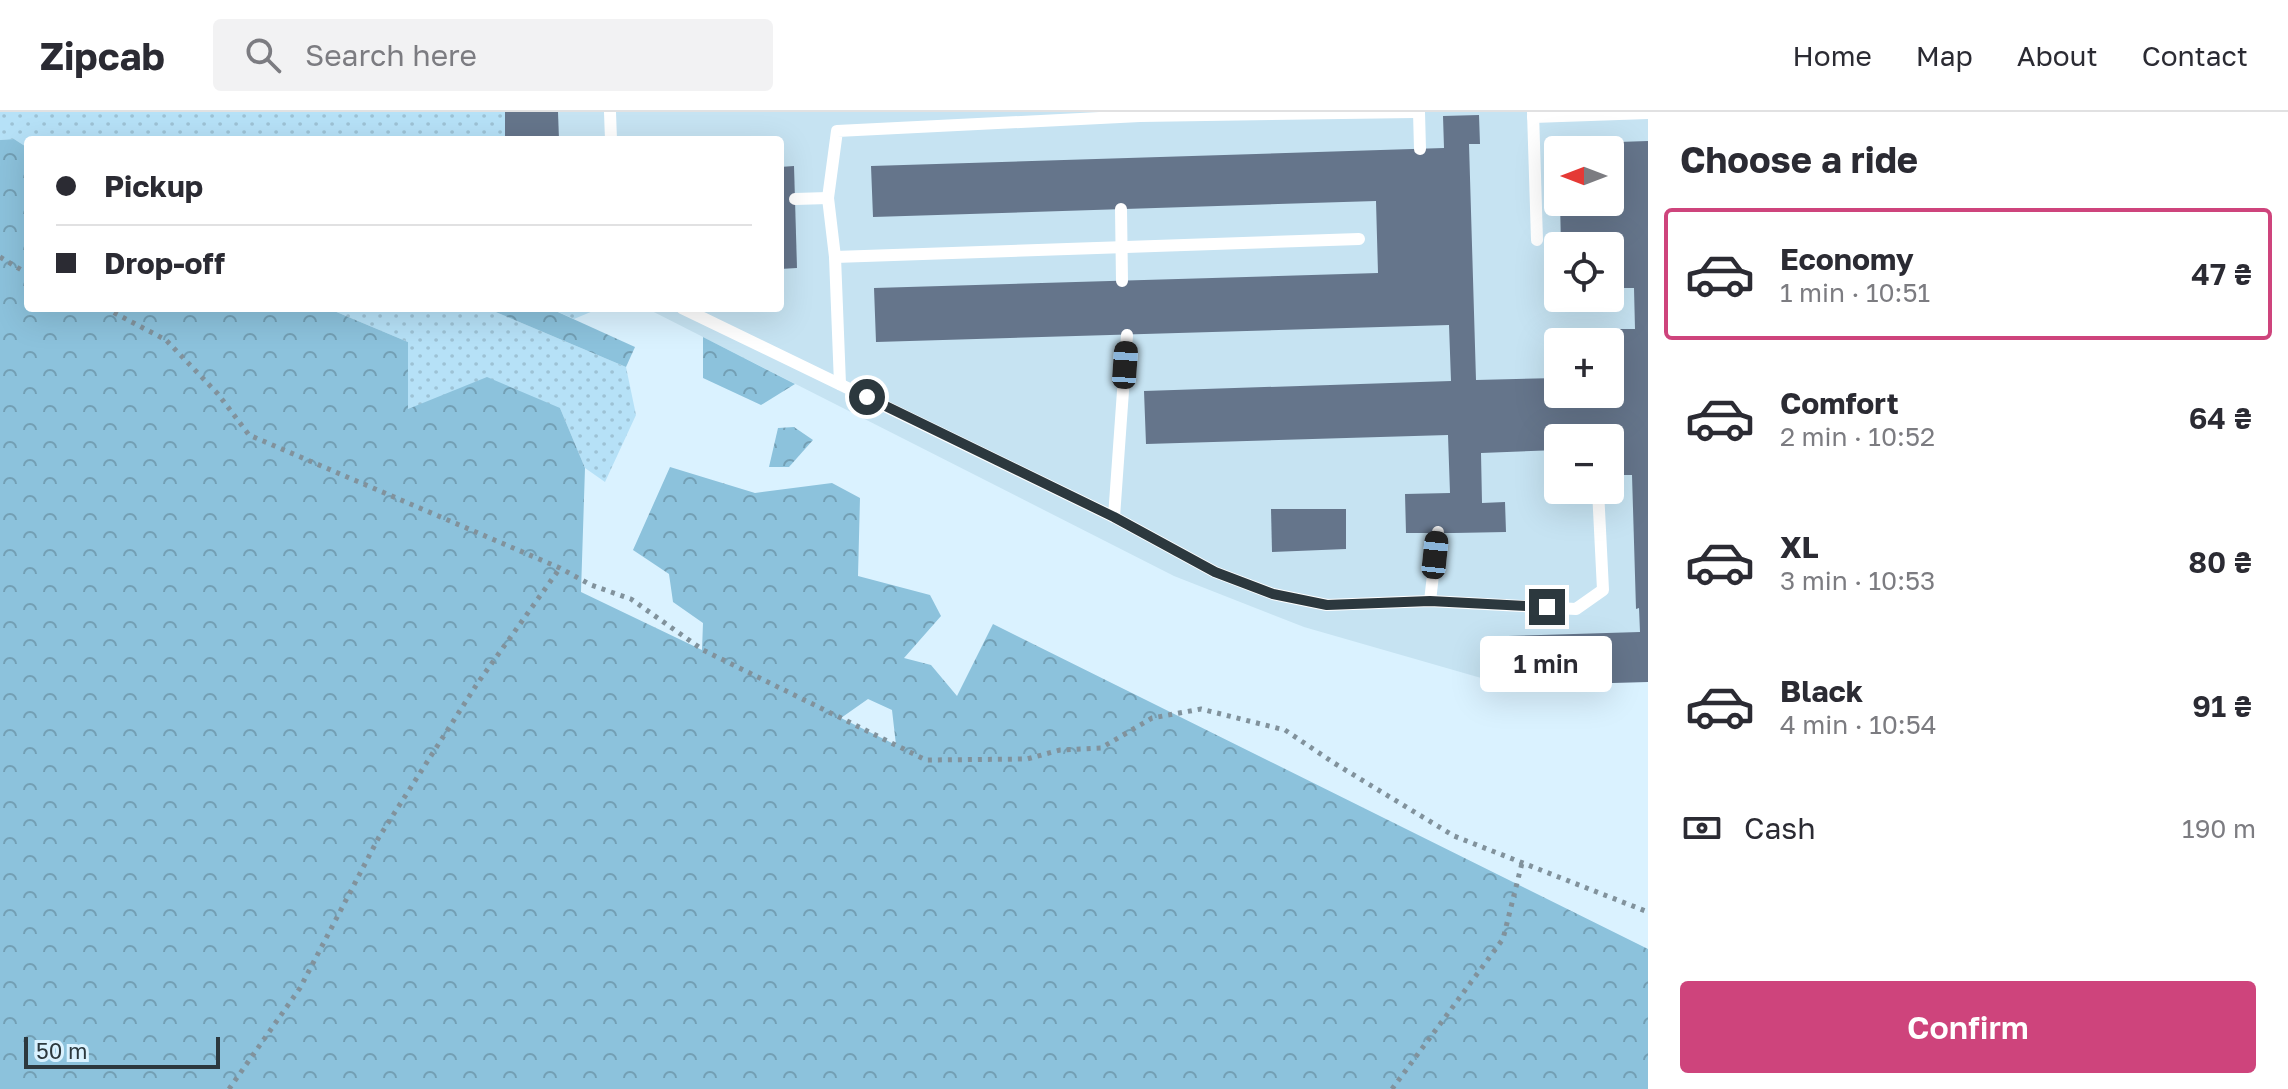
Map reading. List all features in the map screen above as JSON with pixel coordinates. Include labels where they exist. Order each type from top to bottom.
[{"type":"lane","points":[[610,112],[611,136]]},
{"type":"lane","points":[[840,384],[835,257],[828,198],[837,131],[1140,116],[1417,112],[1420,149]]},
{"type":"lane","points":[[1537,240],[1533,115],[1648,113]]},
{"type":"lane","points":[[795,199],[828,198]]},
{"type":"lane","points":[[1121,209],[1122,281]]},
{"type":"lane","points":[[835,257],[1359,239]]},
{"type":"lane","points":[[690,312],[1114,517],[1215,572],[1273,594],[1327,605],[1430,601],[1576,609],[1603,590],[1599,504]]},
{"type":"lane","points":[[1114,517],[1127,335]]},
{"type":"lane","points":[[1430,601],[1438,532]]},
{"type":"path","points":[[0,257],[24,272]]},
{"type":"path","points":[[113,312],[166,340],[218,394],[249,435],[560,568],[591,585],[631,599],[703,650],[926,760],[1027,759],[1060,750],[1101,748],[1152,718],[1201,709],[1285,730],[1454,836],[1648,912]]},
{"type":"path","points":[[229,1089],[300,988],[379,837],[477,684],[560,568]]},
{"type":"path","points":[[1392,1089],[1503,939],[1522,863]]},
{"type":"shaded area","points":[[0,112],[505,112],[505,136],[24,136],[24,145],[14,139],[0,140]]},
{"type":"shaded area","points":[[505,112],[1648,112],[1648,681],[1509,686],[1304,627],[1174,576],[654,312],[784,312],[784,136],[505,136]]},
{"type":"shaded area","points":[[337,312],[495,312],[626,367],[636,415],[605,482],[585,468],[560,408],[408,409],[408,342]]},
{"type":"shaded area","points":[[558,312],[591,312],[574,319]]},
{"type":"green space","points":[[14,139],[24,145],[24,312],[337,312],[408,342],[408,409],[487,377],[560,408],[585,468],[581,592],[702,650],[703,623],[673,602],[669,574],[633,550],[670,467],[755,493],[832,483],[860,498],[858,576],[930,595],[941,616],[904,658],[931,665],[957,696],[993,624],[1648,949],[1648,1089],[0,1089],[0,140]],"holes":[[[868,699],[892,710],[896,745],[841,718]]]},
{"type":"green space","points":[[495,312],[558,312],[635,347],[626,367]]},
{"type":"green space","points":[[703,337],[795,384],[761,405],[703,378]]},
{"type":"green space","points":[[794,427],[813,440],[789,467],[769,467],[778,428]]},
{"type":"building","points":[[505,112],[558,112],[559,136],[505,136]]},
{"type":"building","points":[[1479,115],[1480,144],[1469,144],[1476,380],[1544,378],[1544,408],[1624,408],[1624,329],[1635,329],[1634,288],[1624,288],[1624,232],[1561,232],[1560,216],[1624,216],[1624,142],[1648,141],[1648,682],[1509,686],[1508,636],[1640,632],[1639,608],[1636,609],[1632,475],[1624,475],[1624,424],[1544,424],[1544,451],[1481,453],[1482,503],[1505,502],[1506,532],[1406,533],[1405,494],[1450,493],[1448,435],[1146,444],[1144,391],[1451,381],[1449,325],[876,342],[874,288],[1378,273],[1376,201],[873,217],[871,166],[1444,148],[1443,116]]},
{"type":"building","points":[[794,166],[797,268],[784,269],[784,167]]},
{"type":"building","points":[[1271,509],[1346,509],[1346,549],[1272,552]]},
{"type":"route","points":[[867,397],[1114,517],[1215,572],[1273,594],[1327,605],[1430,601],[1547,607]]}]
